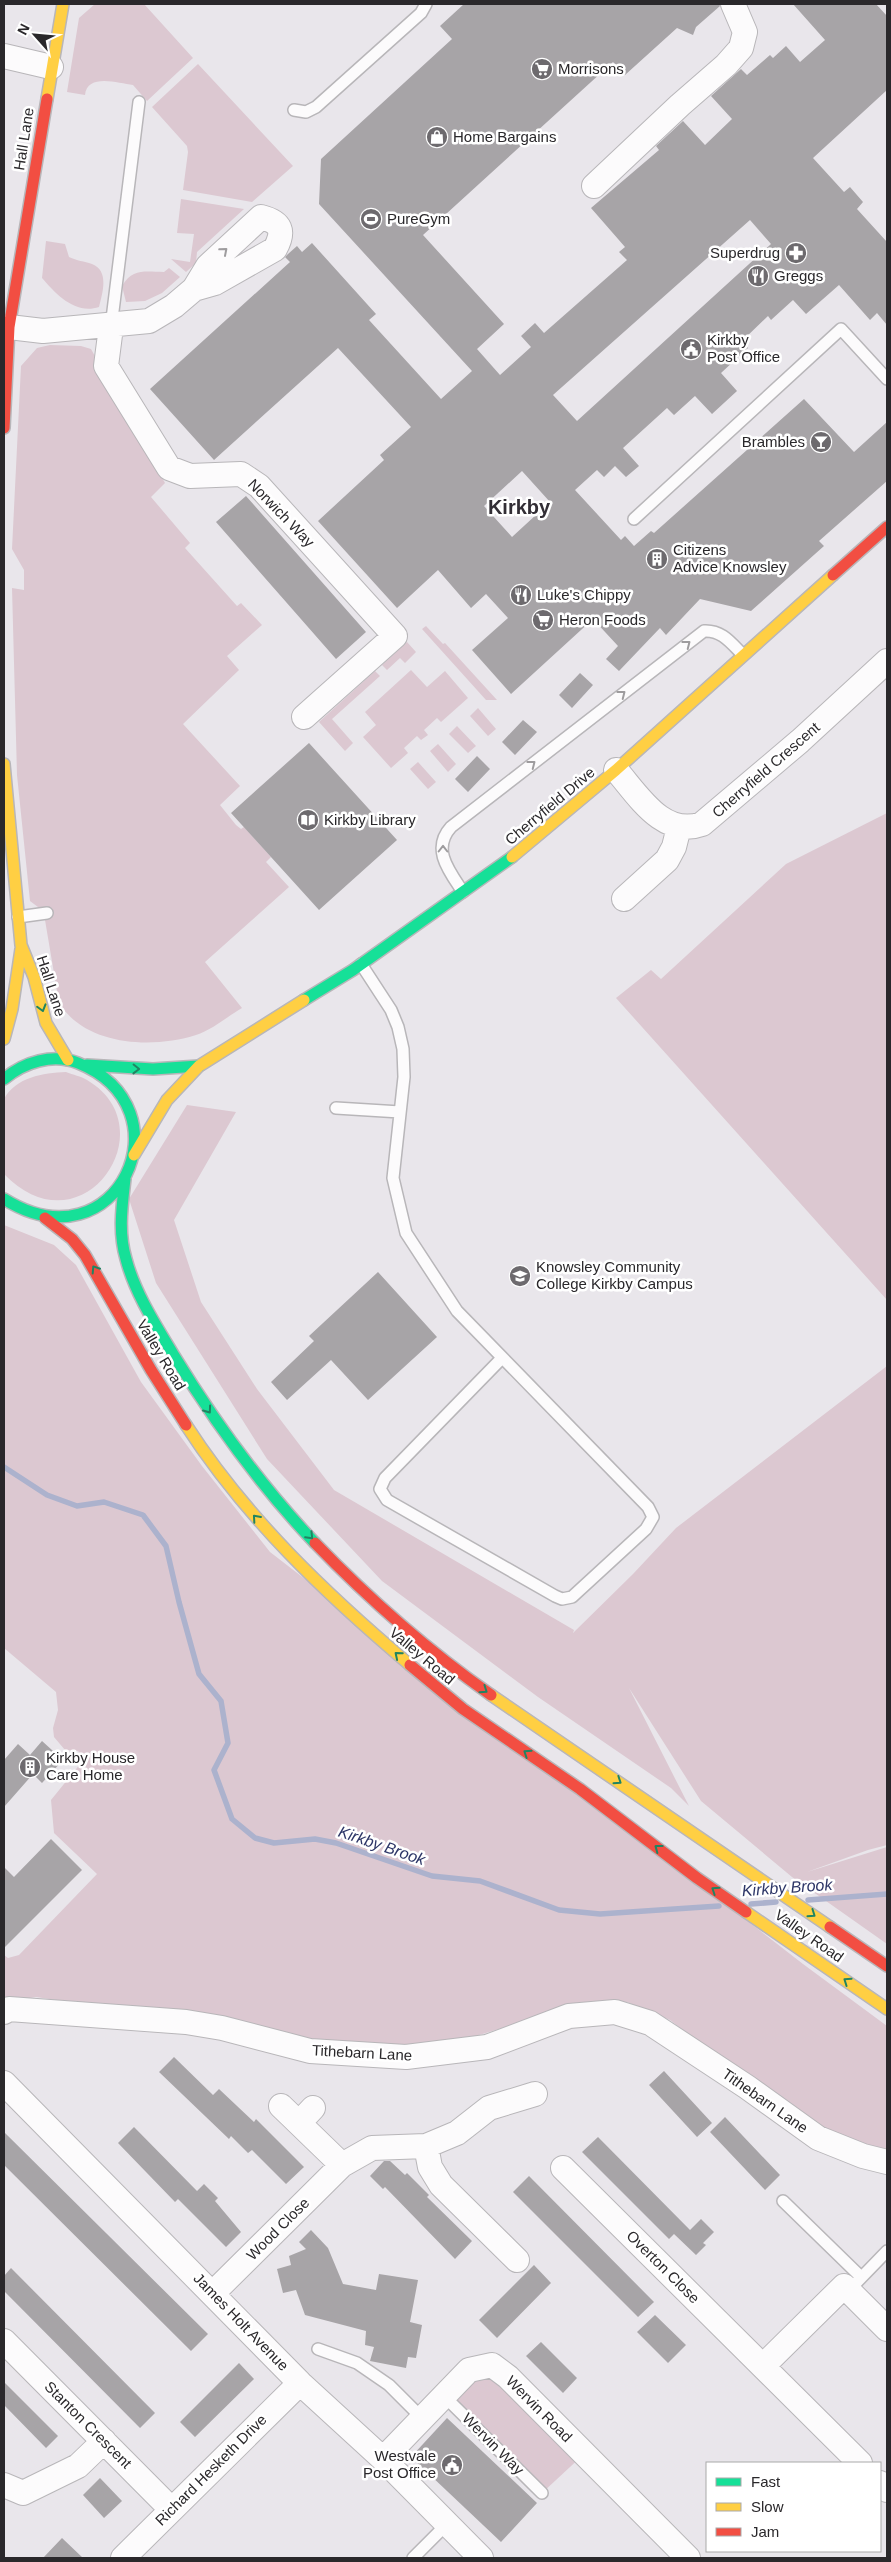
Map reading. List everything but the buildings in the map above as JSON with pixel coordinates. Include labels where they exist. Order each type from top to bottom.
[{"type":"main road","name":"Hall Lane","points":[[4,428],[9,327],[63,4]]},
{"type":"main road","name":"Cherryfield Drive","points":[[134,1155],[167,1100],[199,1066],[361,964],[524,847],[616,770],[887,527]]},
{"type":"main road","name":"Hall Lane","points":[[4,764],[21,945],[12,1009],[4,1039]]},
{"type":"main road","name":"Hall Lane","points":[[21,945],[34,977],[46,1022],[68,1060]]},
{"type":"main road","points":[[4,1079],[28,1064],[48,1059],[68,1060],[87,1065],[110,1080],[127,1102],[135,1128],[134,1155],[125,1179],[110,1198],[91,1211],[68,1218],[45,1218],[24,1212],[4,1200]]},
{"type":"main road","name":"Cherryfield Drive","points":[[87,1065],[161,1069],[199,1066]]},
{"type":"main road","name":"Valley Road","points":[[125,1179],[120,1222],[122,1242],[140,1292],[203,1403],[252,1471],[302,1528],[364,1592],[452,1668],[887,1966]]},
{"type":"main road","name":"Valley Road","points":[[45,1218],[72,1239],[85,1255],[151,1370],[190,1431],[247,1507],[293,1560],[350,1614],[463,1709],[580,1789],[697,1878],[887,2009]]},
{"type":"street","points":[[594,186],[680,105],[726,65],[741,48],[746,32],[737,12]]},
{"type":"street","points":[[4,56],[51,67]]},
{"type":"street","points":[[9,327],[43,331],[149,321],[174,306],[194,288]]},
{"type":"street","name":"Norwich Way","points":[[111,326],[106,366],[169,468],[190,476],[242,474],[259,486],[395,636],[304,717]]},
{"type":"street","name":"Cherryfield Crescent","points":[[679,827],[694,827],[710,820],[887,661]]},
{"type":"street","points":[[616,770],[656,815],[664,821],[679,827],[674,847],[667,860],[624,899]]},
{"type":"street","name":"Tithebarn Lane","points":[[4,2012],[9,2009],[186,2022],[222,2028],[310,2051],[406,2057],[487,2047],[569,2016],[615,2012],[650,2023],[747,2087],[818,2138],[863,2156],[887,2162]]},
{"type":"street","name":"James Holt Avenue","points":[[4,2083],[300,2383],[383,2459],[481,2558]]},
{"type":"street","name":"Wood Close","points":[[213,2293],[342,2165],[372,2148],[426,2146],[457,2133],[489,2108],[535,2094]]},
{"type":"street","points":[[281,2106],[306,2116],[342,2165]]},
{"type":"street","points":[[426,2146],[430,2167],[441,2185],[517,2260]]},
{"type":"street","name":"Overton Close","points":[[563,2168],[859,2462]]},
{"type":"street","points":[[763,2366],[844,2286],[855,2283],[887,2329]]},
{"type":"street","name":"Stanton Crescent","points":[[4,2341],[171,2509]]},
{"type":"street","name":"Wervin Road","points":[[383,2459],[469,2370],[492,2365],[508,2377],[688,2558]]},
{"type":"street","name":"Richard Hesketh Drive","points":[[123,2558],[300,2383]]},
{"type":"street","points":[[4,2485],[23,2492],[78,2466],[104,2441]]},
{"type":"lane","points":[[294,110],[306,112],[316,107],[420,13],[426,4]]},
{"type":"lane","points":[[111,326],[139,102]]},
{"type":"lane","points":[[634,519],[841,329],[887,379]]},
{"type":"lane","points":[[463,892],[443,857],[443,839],[452,827],[704,631],[713,630],[721,634],[743,655]]},
{"type":"lane","points":[[18,917],[47,913]]},
{"type":"lane","points":[[361,964],[381,994],[398,1026],[403,1049],[404,1077],[393,1178],[406,1234],[456,1311],[648,1507],[653,1517],[646,1529],[572,1597],[562,1599],[555,1596],[387,1500],[380,1489],[385,1478],[502,1358]]},
{"type":"lane","points":[[336,1108],[400,1112]]},
{"type":"lane","points":[[783,2201],[855,2283],[887,2251]]},
{"type":"lane","points":[[318,2349],[357,2363],[389,2385],[422,2418]]},
{"type":"lane","name":"Wervin Way","points":[[444,2395],[542,2493]]},
{"type":"lane","points":[[414,2558],[447,2524]]},
{"type":"shaded area","points":[[95,4],[144,4],[193,58],[147,101],[133,85],[112,81],[91,84],[87,88],[85,95],[67,92],[79,18]]},
{"type":"shaded area","points":[[198,64],[293,166],[252,202],[183,190],[188,152],[187,146],[152,107]]},
{"type":"shaded area","points":[[181,199],[244,209],[197,252],[196,263],[186,272],[171,259],[190,262],[194,234],[177,233]]},
{"type":"shaded area","points":[[46,241],[65,244],[69,257],[98,267],[103,277],[102,296],[99,307],[90,309],[74,306],[53,290],[42,278]]},
{"type":"shaded area","points":[[169,268],[180,277],[162,293],[145,301],[126,302],[122,286],[131,276],[140,272],[164,272]]},
{"type":"shaded area","points":[[50,345],[81,346],[91,349],[165,483],[151,497],[190,543],[185,548],[237,606],[241,603],[262,625],[227,656],[239,670],[183,724],[240,786],[220,805],[236,825],[241,829],[244,827],[271,857],[266,862],[289,887],[205,962],[242,1008],[208,1030],[179,1039],[160,1042],[121,1040],[103,1036],[86,1028],[71,1017],[59,1003],[45,920],[47,919],[47,908],[38,907],[30,901],[17,775],[12,588],[24,590],[24,570],[12,549],[21,366],[37,348]]},
{"type":"shaded area","points":[[426,626],[443,644],[445,643],[497,700],[486,700],[422,629]]},
{"type":"shaded area","points":[[407,642],[416,652],[405,663],[400,658],[387,670],[382,665]]},
{"type":"shaded area","points":[[411,670],[427,687],[445,671],[468,698],[441,722],[437,718],[424,730],[428,735],[421,740],[417,736],[404,748],[408,753],[391,768],[363,737],[376,725],[365,712]]},
{"type":"shaded area","points":[[375,671],[380,676],[332,719],[353,743],[345,751],[319,722]]},
{"type":"shaded area","points":[[478,708],[496,729],[488,736],[470,716]]},
{"type":"shaded area","points":[[457,726],[476,746],[468,753],[449,734]]},
{"type":"shaded area","points":[[438,744],[456,764],[448,772],[430,751]]},
{"type":"shaded area","points":[[418,762],[436,782],[428,789],[410,769]]},
{"type":"shaded area","points":[[887,813],[887,1300],[616,998],[651,970],[661,979],[786,864]]},
{"type":"shaded area","points":[[66,1072],[87,1080],[110,1101],[120,1126],[117,1152],[105,1175],[86,1193],[61,1200],[33,1195],[4,1174],[4,1099],[9,1092],[23,1081],[39,1075]]},
{"type":"shaded area","points":[[187,1105],[236,1112],[174,1220],[201,1302],[257,1389],[334,1490],[574,1630],[573,1633],[633,1574],[676,1528],[887,1366],[887,1845],[807,1872],[887,1847],[887,1944],[792,1877],[701,1801],[629,1688],[689,1806],[671,1788],[538,1697],[382,1581],[267,1459],[156,1283],[129,1199]]},
{"type":"shaded area","points":[[4,1225],[54,1245],[76,1265],[141,1382],[202,1466],[270,1552],[803,1964],[887,2026],[887,2154],[819,2128],[735,2070],[670,2020],[627,2002],[583,2003],[463,2040],[407,2046],[352,2046],[36,1997],[4,2002],[4,1955],[8,1958],[19,1955],[97,1874],[54,1833],[51,1800],[85,1758],[78,1751],[65,1750],[54,1737],[53,1728],[58,1710],[56,1692],[4,1648]]},
{"type":"shaded area","points":[[492,2365],[584,2454],[542,2493],[443,2395]]},
{"type":"waterway","name":"Kirkby Brook","points":[[4,1467],[47,1495],[77,1506],[104,1502],[143,1515],[166,1546],[199,1674],[221,1701],[228,1743],[214,1770],[232,1819],[255,1838],[274,1843],[315,1839],[336,1843],[432,1876],[480,1881],[559,1910],[600,1914],[719,1906]]},
{"type":"waterway","name":"Kirkby Brook","points":[[808,1900],[887,1894]]},
{"type":"waterway","name":"Kirkby Brook","points":[[751,1904],[776,1902]]},
{"type":"traffic: fast","points":[[304,1000],[353,970],[512,857]]},
{"type":"traffic: fast","points":[[4,1079],[20,1068],[39,1061],[59,1059],[78,1063],[112,1085],[130,1113],[134,1145],[126,1174],[107,1199],[80,1214],[45,1215],[4,1199]]},
{"type":"traffic: fast","points":[[87,1065],[153,1069],[199,1066]]},
{"type":"traffic: fast","points":[[125,1179],[121,1219],[122,1239],[130,1272],[146,1308],[221,1428],[275,1498],[315,1543]]},
{"type":"traffic: slow","points":[[47,99],[63,4]]},
{"type":"traffic: slow","points":[[512,857],[616,770],[833,575]]},
{"type":"traffic: slow","points":[[4,764],[21,945],[34,977],[46,1023],[68,1060]]},
{"type":"traffic: slow","points":[[4,1039],[12,1009],[21,949]]},
{"type":"traffic: slow","points":[[134,1155],[167,1100],[199,1066],[304,1000]]},
{"type":"traffic: slow","points":[[186,1425],[209,1459],[261,1523],[348,1611],[410,1665]]},
{"type":"traffic: slow","points":[[491,1695],[830,1927]]},
{"type":"traffic: slow","points":[[746,1912],[887,2009]]},
{"type":"traffic: jam","points":[[4,428],[9,327],[47,99]]},
{"type":"traffic: jam","points":[[833,575],[887,527]]},
{"type":"traffic: jam","points":[[45,1218],[72,1239],[85,1255],[151,1370],[186,1425]]},
{"type":"traffic: jam","points":[[315,1543],[399,1623],[491,1695]]},
{"type":"traffic: jam","points":[[410,1665],[463,1709],[580,1789],[697,1878],[746,1912]]},
{"type":"traffic: jam","points":[[830,1927],[887,1966]]},
{"type":"place","name":"Morrisons","points":[[542,69]]},
{"type":"place","name":"Home Bargains","points":[[437,137]]},
{"type":"place","name":"PureGym","points":[[371,219]]},
{"type":"place","name":"Superdrug","points":[[796,253]]},
{"type":"place","name":"Greggs","points":[[758,276]]},
{"type":"place","name":"Kirkby Post Office","points":[[691,349]]},
{"type":"place","name":"Brambles","points":[[821,442]]},
{"type":"place","name":"Citizens Advice Knowsley","points":[[657,559]]},
{"type":"place","name":"Luke's Chippy","points":[[521,595]]},
{"type":"place","name":"Heron Foods","points":[[543,620]]},
{"type":"place","name":"Kirkby Library","points":[[308,820]]},
{"type":"place","name":"Knowsley Community College Kirkby Campus","points":[[520,1276]]},
{"type":"place","name":"Kirkby House Care Home","points":[[30,1767]]},
{"type":"place","name":"Westvale Post Office","points":[[452,2465]]},
{"type":"district","name":"Kirkby","points":[[519,507]]}]
